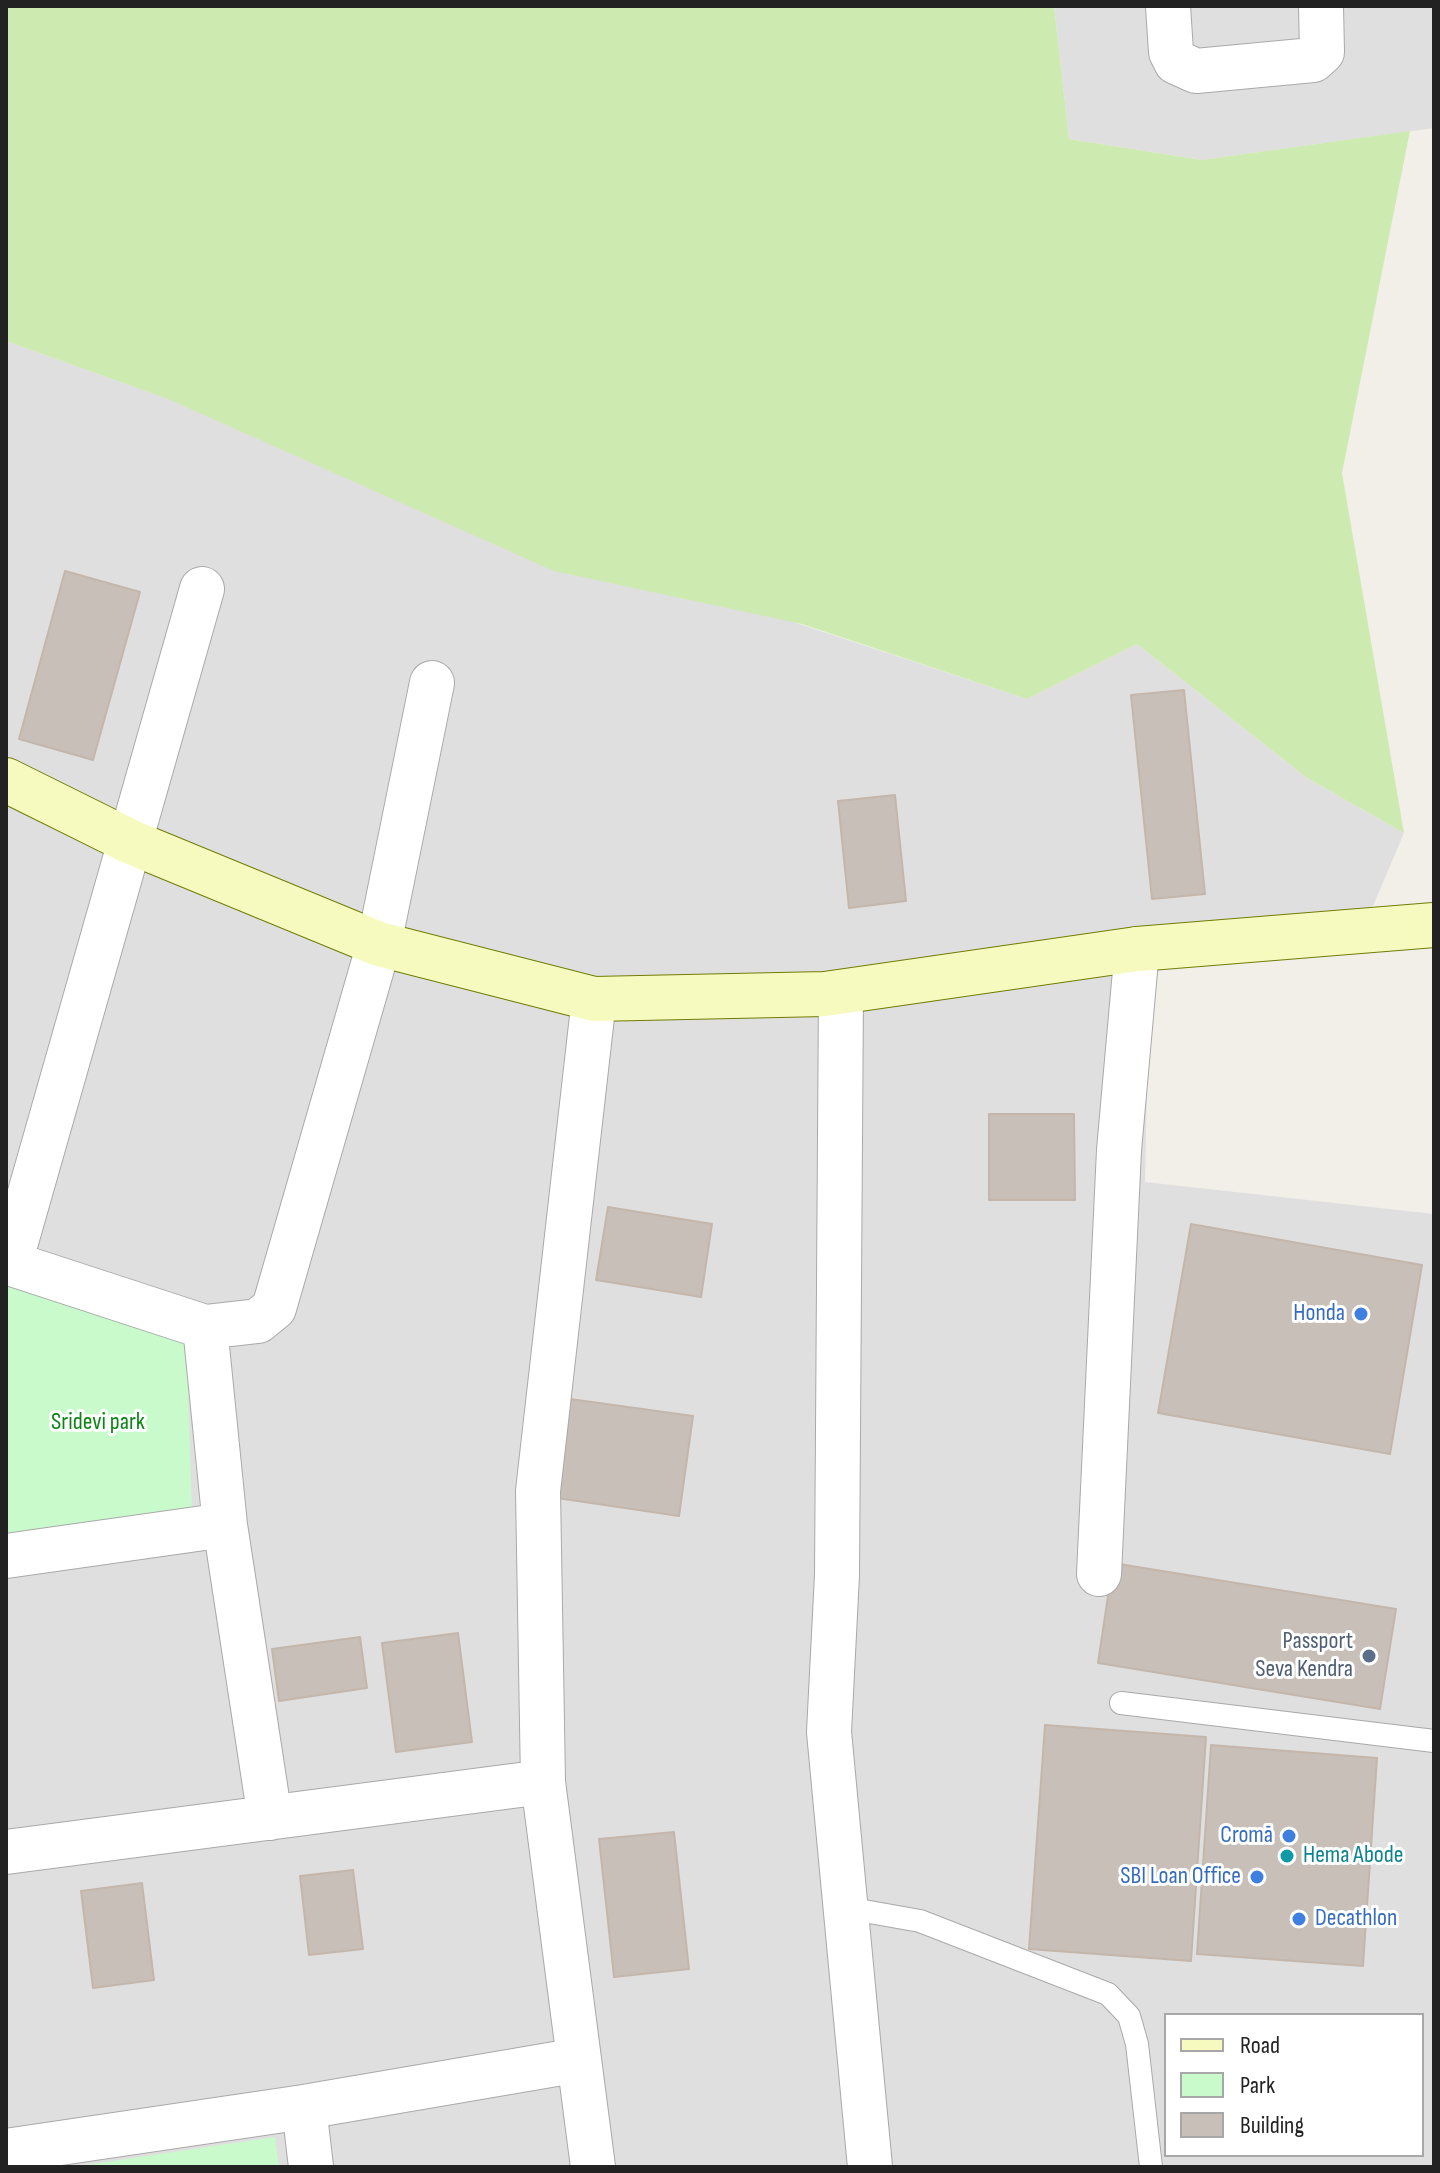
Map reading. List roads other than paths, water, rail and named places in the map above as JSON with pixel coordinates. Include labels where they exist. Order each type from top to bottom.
[{"type":"street","points":[[1168,6],[1171,52],[1176,62],[1196,71],[1313,60],[1322,52],[1321,6]]},
{"type":"street","points":[[202,589],[8,1262],[205,1327],[258,1321],[274,1308],[379,944],[432,683]]},
{"type":"street","points":[[6,780],[131,842],[379,944],[594,999],[841,992],[1137,949],[1434,925]]},
{"type":"street","points":[[1099,1574],[1118,1165],[1137,949]]},
{"type":"street","points":[[841,992],[837,1575],[829,1732],[870,2167]]},
{"type":"street","points":[[593,2167],[543,1782],[538,1491],[594,999]]},
{"type":"street","points":[[205,1327],[225,1525],[270,1818]]},
{"type":"street","points":[[6,1556],[225,1525]]},
{"type":"street","points":[[6,1852],[543,1782]]},
{"type":"street","points":[[6,2151],[304,2107],[579,2060]]},
{"type":"street","points":[[304,2107],[311,2167]]},
{"type":"lane","points":[[1121,1703],[1434,1741]]},
{"type":"lane","points":[[847,1908],[920,1921],[1108,1994],[1129,2016],[1137,2044],[1151,2167]]},
{"type":"place","name":"Honda","points":[[1361,1314]]},
{"type":"place","name":"Passport Seva Kendra","points":[[1369,1656]]},
{"type":"place","name":"Cromā","points":[[1289,1836]]},
{"type":"place","name":"Hema Abode","points":[[1287,1856]]},
{"type":"place","name":"SBI Loan Office","points":[[1257,1877]]},
{"type":"place","name":"Decathlon","points":[[1299,1919]]},
{"type":"park label","name":"Sridevi park","points":[[98,1423]]}]
